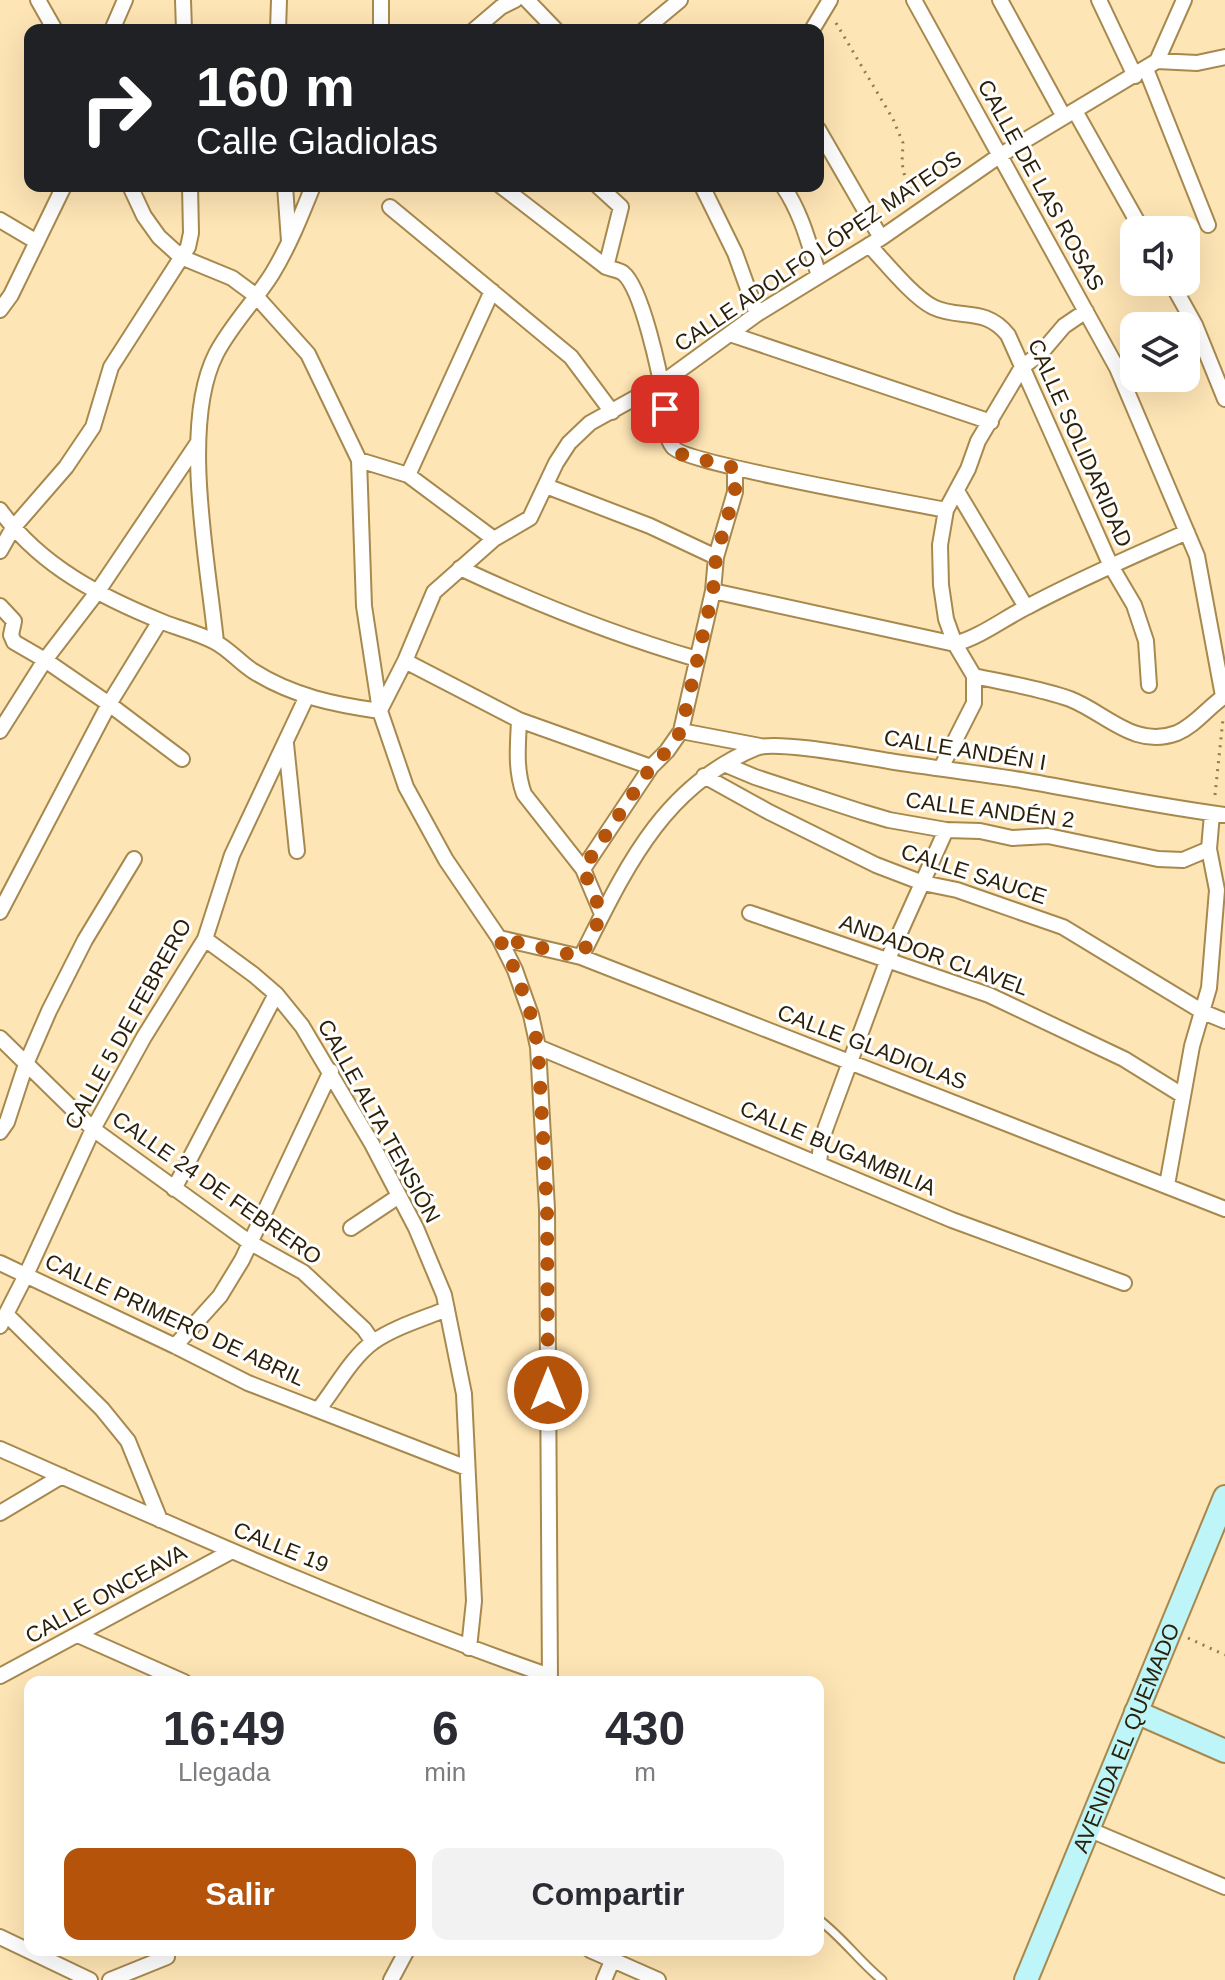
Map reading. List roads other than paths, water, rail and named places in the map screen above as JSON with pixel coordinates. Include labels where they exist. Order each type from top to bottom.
[{"type":"main road","name":"AVENIDA EL QUEMADO","points":[[1026,1980],[1225,1497]]},
{"type":"main road","points":[[1136,1712],[1225,1751]]},
{"type":"street","points":[[38,0],[52,24]]},
{"type":"street","points":[[115,24],[125,0]]},
{"type":"street","points":[[183,0],[184,24]]},
{"type":"street","points":[[278,24],[279,0]]},
{"type":"street","points":[[381,0],[381,24]]},
{"type":"street","points":[[480,24],[501,4],[515,0]]},
{"type":"street","points":[[527,0],[550,24]]},
{"type":"street","points":[[651,24],[680,0]]},
{"type":"street","name":"CALLE DE LAS ROSAS","points":[[914,0],[1117,368],[1197,556],[1224,696]]},
{"type":"street","points":[[1000,0],[1133,216]]},
{"type":"street","points":[[1099,0],[1146,68],[1208,225]]},
{"type":"street","points":[[1146,68],[1184,0]]},
{"type":"street","points":[[816,24],[828,3]]},
{"type":"street","points":[[1146,68],[1225,57]]},
{"type":"street","name":"CALLE ADOLFO LÓPEZ MATEOS","points":[[380,711],[434,592],[494,539],[530,518],[556,463],[569,443],[590,423],[662,383],[757,314],[875,241],[999,156],[1146,68]]},
{"type":"street","name":"CALLE SOLIDARIDAD","points":[[824,141],[875,241],[907,285],[933,307],[976,314],[989,318],[1001,327],[1111,566],[1134,605],[1146,641],[1149,685]]},
{"type":"street","points":[[0,310],[11,295],[61,192]]},
{"type":"street","points":[[133,192],[159,237],[181,257],[232,278],[255,295],[308,354],[359,460],[364,606],[380,711],[406,787],[446,860],[499,938],[515,970],[531,1015],[538,1047],[547,1209],[550,1676]]},
{"type":"street","points":[[0,551],[13,528],[66,467],[93,427],[111,367],[188,247],[191,233],[190,192]]},
{"type":"street","points":[[285,192],[289,246]]},
{"type":"street","points":[[216,642],[197,444],[202,392],[216,354],[289,246],[311,192]]},
{"type":"street","points":[[509,192],[606,267],[622,273],[633,287],[662,383],[672,447],[680,454],[946,510]]},
{"type":"street","points":[[605,192],[621,207],[606,267]]},
{"type":"street","points":[[705,192],[735,253],[757,314]]},
{"type":"street","points":[[787,192],[804,227],[819,276]]},
{"type":"street","points":[[390,207],[571,357],[612,412]]},
{"type":"street","points":[[0,220],[37,242]]},
{"type":"street","points":[[408,475],[492,291]]},
{"type":"street","points":[[941,768],[974,703],[974,676],[955,644],[946,619],[941,585],[940,545],[946,510],[978,441],[1022,367],[1041,353],[1064,326],[1086,311]]},
{"type":"street","points":[[730,334],[991,422]]},
{"type":"street","points":[[1200,348],[1225,399]]},
{"type":"street","points":[[0,731],[45,660],[98,591],[197,444]]},
{"type":"street","points":[[359,460],[408,475],[494,539]]},
{"type":"street","points":[[583,869],[651,767],[681,731],[713,591],[716,557],[735,492],[735,468]]},
{"type":"street","points":[[546,486],[650,526],[716,557]]},
{"type":"street","points":[[957,491],[1026,607]]},
{"type":"street","points":[[0,510],[13,528],[61,572],[160,621],[216,642],[254,672],[307,696],[334,705],[380,711]]},
{"type":"street","points":[[713,591],[955,644],[974,638],[1026,607],[1187,532]]},
{"type":"street","points":[[460,568],[555,612],[625,638],[697,659]]},
{"type":"street","points":[[0,606],[14,621],[11,635],[14,642],[109,704],[182,759]]},
{"type":"street","points":[[0,912],[109,704],[160,621]]},
{"type":"street","points":[[405,661],[519,720],[651,767]]},
{"type":"street","points":[[974,676],[1072,700],[1132,735],[1152,738],[1177,733],[1204,715],[1224,696]]},
{"type":"street","name":"CALLE 5 DE FEBRERO","points":[[4,1320],[93,1129],[144,1037],[205,939],[232,855],[307,696]]},
{"type":"street","points":[[519,720],[518,779],[524,794],[583,869],[602,914]]},
{"type":"street","name":"CALLE ANDÉN I","points":[[681,731],[760,746],[820,750],[941,768],[1219,815]]},
{"type":"street","points":[[286,741],[297,851]]},
{"type":"street","points":[[581,957],[631,858],[685,792],[704,776],[760,746]]},
{"type":"street","name":"CALLE ANDÉN 2","points":[[724,764],[862,812],[946,830],[980,831],[1012,838],[1048,836],[1158,859],[1183,860],[1209,849]]},
{"type":"street","name":"CALLE SAUCE","points":[[704,776],[863,858],[923,883],[957,890],[1063,927],[1203,1012],[1225,1021]]},
{"type":"street","points":[[1167,1185],[1192,1046],[1209,988],[1217,890],[1209,849],[1219,815]]},
{"type":"street","points":[[819,1164],[821,1143],[888,959],[946,830]]},
{"type":"street","points":[[0,1132],[7,1122],[26,1064],[49,1011],[79,952],[134,859]]},
{"type":"street","name":"ANDADOR CLAVEL","points":[[750,913],[989,995],[1124,1059],[1182,1095]]},
{"type":"street","name":"CALLE GLADIOLAS","points":[[499,938],[581,957],[1225,1209]]},
{"type":"street","name":"CALLE ALTA TENSIÓN","points":[[205,939],[276,994],[302,1026],[331,1071],[416,1228],[444,1295],[464,1394],[474,1601],[469,1648]]},
{"type":"street","points":[[174,1189],[276,994]]},
{"type":"street","name":"CALLE 24 DE FEBRERO","points":[[0,1038],[93,1129],[249,1242],[303,1272],[364,1329],[373,1342]]},
{"type":"street","name":"CALLE BUGAMBILIA","points":[[538,1047],[952,1220],[1124,1283]]},
{"type":"street","points":[[175,1346],[220,1296],[331,1071]]},
{"type":"street","points":[[351,1228],[399,1196]]},
{"type":"street","name":"CALLE PRIMERO DE ABRIL","points":[[0,1263],[248,1383],[467,1468]]},
{"type":"street","points":[[318,1410],[373,1342],[447,1309]]},
{"type":"street","points":[[4,1320],[102,1409],[128,1441],[160,1520]]},
{"type":"street","name":"CALLE 19","points":[[0,1449],[232,1551],[542,1676]]},
{"type":"street","points":[[0,1513],[62,1476]]},
{"type":"street","name":"CALLE ONCEAVA","points":[[0,1676],[232,1551]]},
{"type":"street","points":[[78,1635],[170,1676]]},
{"type":"street","points":[[1088,1829],[1225,1887]]},
{"type":"street","points":[[0,1937],[24,1948]]},
{"type":"street","points":[[40,1956],[90,1980]]},
{"type":"street","points":[[391,1980],[404,1956]]},
{"type":"street","points":[[602,1956],[658,1980]]},
{"type":"street","points":[[110,1980],[167,1957]]},
{"type":"street","points":[[604,1980],[612,1961]]},
{"type":"lane","points":[[824,1924],[862,1964],[882,1980]]}]
